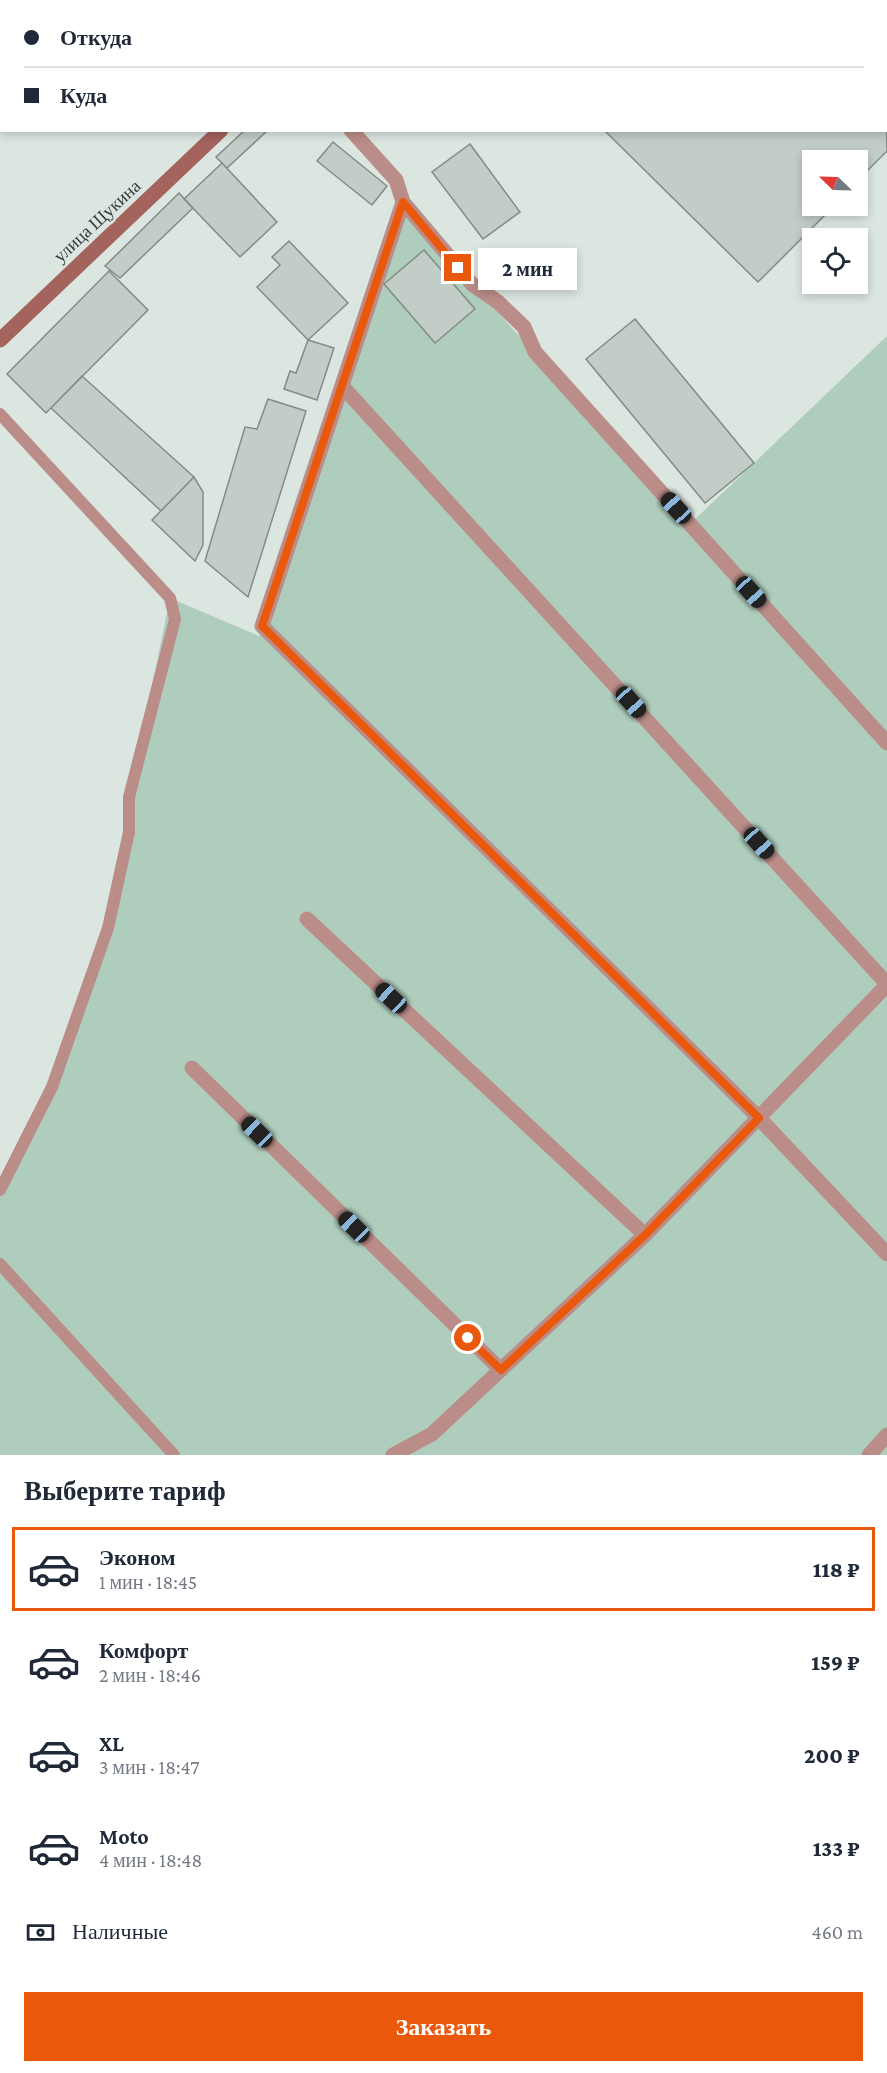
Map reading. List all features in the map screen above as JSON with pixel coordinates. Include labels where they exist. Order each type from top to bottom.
[{"type":"street","name":"улица Щукина","points":[[0,340],[219,132]]},
{"type":"street","points":[[353,132],[396,180],[403,202],[472,284],[498,302],[524,327],[535,352],[887,743]]},
{"type":"street","points":[[403,202],[262,626],[759,1118],[887,1254]]},
{"type":"street","points":[[342,386],[887,984],[645,1235],[432,1434],[393,1455]]},
{"type":"street","points":[[307,918],[645,1235]]},
{"type":"street","points":[[192,1068],[501,1370]]},
{"type":"street","points":[[869,1455],[887,1435]]},
{"type":"lane","points":[[0,414],[170,598],[175,619],[129,797],[129,832],[108,928],[52,1087],[0,1190]]},
{"type":"lane","points":[[0,1264],[174,1455]]},
{"type":"green space","points":[[403,202],[472,284],[690,524],[887,336],[887,1455],[0,1455],[0,1190],[52,1087],[108,928],[129,797],[170,598],[259,636]]},
{"type":"building","points":[[243,132],[266,132],[227,168],[216,157]]},
{"type":"building","points":[[606,132],[886,132],[887,151],[868,170],[868,150],[802,150],[802,216],[824,216],[812,228],[802,228],[802,238],[758,282]]},
{"type":"building","points":[[333,142],[387,186],[372,205],[317,161]]},
{"type":"building","points":[[470,144],[520,212],[483,239],[432,172]]},
{"type":"building","points":[[222,163],[277,222],[240,257],[184,199]]},
{"type":"building","points":[[179,193],[193,208],[120,278],[105,266]]},
{"type":"building","points":[[289,241],[348,303],[308,340],[257,287],[280,265],[272,257]]},
{"type":"building","points":[[424,250],[475,309],[435,343],[384,284]]},
{"type":"building","points":[[109,271],[148,310],[46,413],[7,374]]},
{"type":"building","points":[[635,319],[754,463],[705,503],[586,359]]},
{"type":"building","points":[[308,340],[334,348],[317,400],[284,389],[290,371],[296,373]]},
{"type":"building","points":[[82,376],[194,477],[161,511],[51,408]]},
{"type":"building","points":[[268,399],[306,411],[248,597],[205,561],[245,427],[257,429]]},
{"type":"building","points":[[194,477],[203,492],[203,545],[195,561],[152,520]]},
{"type":"route","points":[[458,268],[403,202],[262,626],[759,1118],[645,1235],[501,1370],[468,1338]]}]
